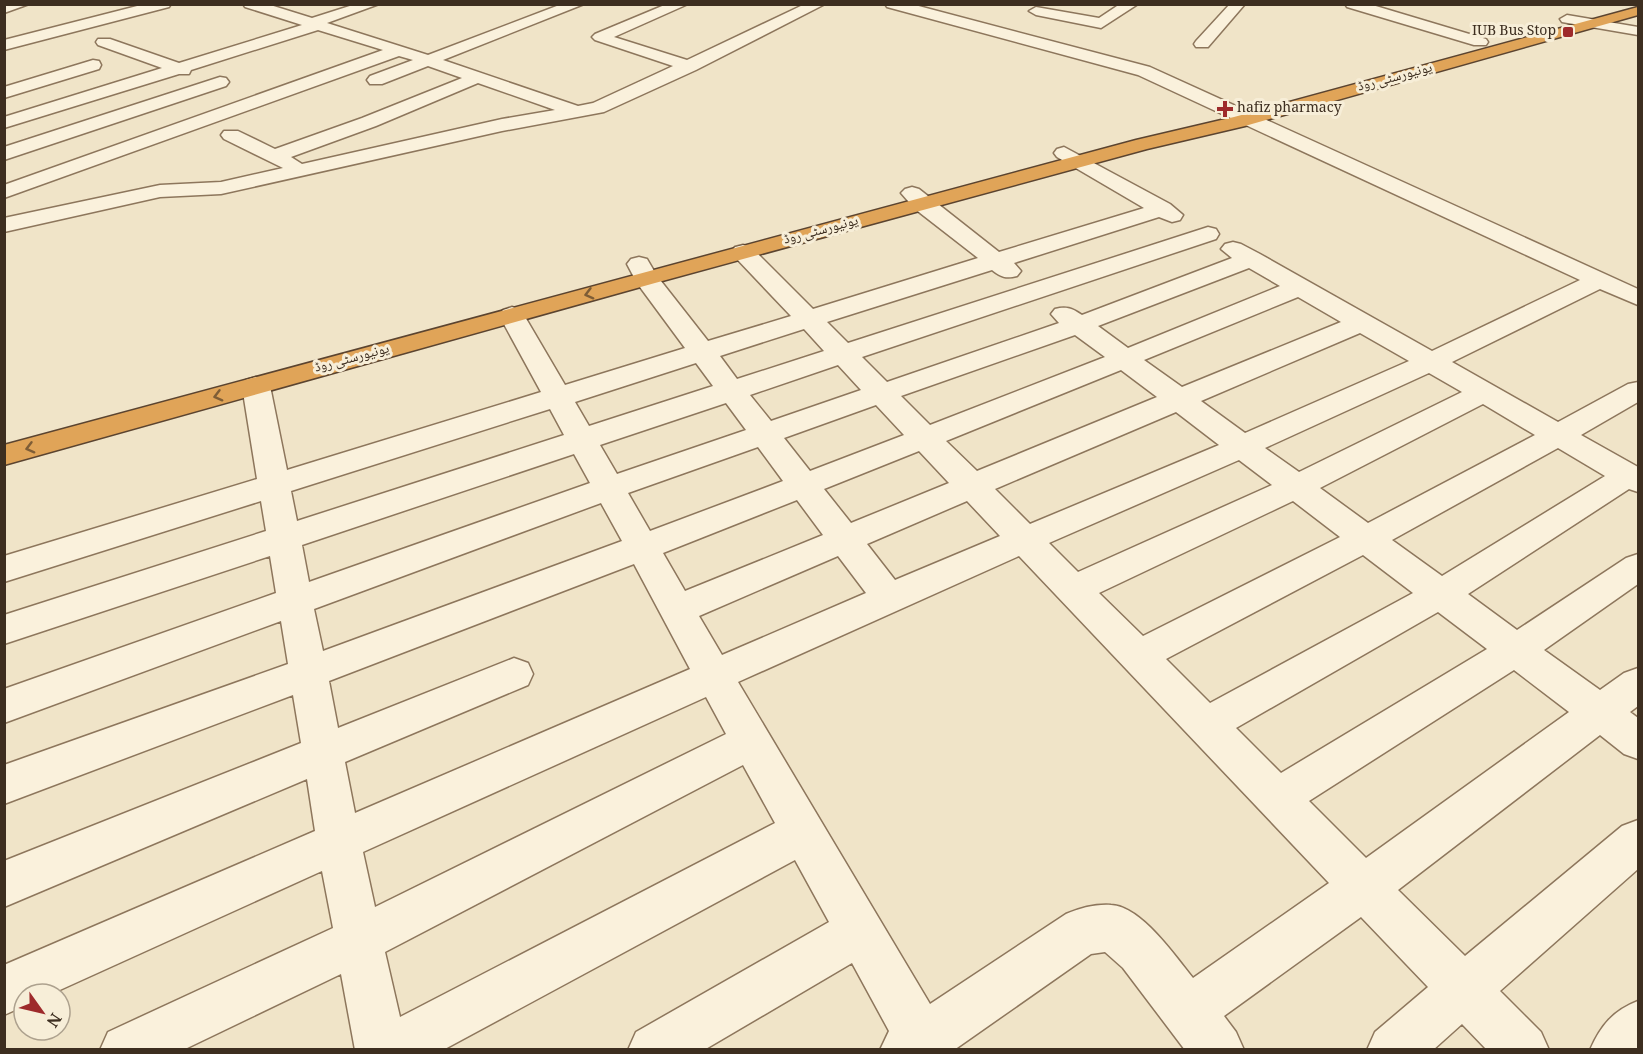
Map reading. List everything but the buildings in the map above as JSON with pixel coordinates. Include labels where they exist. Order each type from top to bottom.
[{"type":"highway","name":"یونیورسٹی روڈ","points":[[1237,115],[1480,42],[1618,4]]},
{"type":"highway","name":"یونیورسٹی روڈ","points":[[131,398],[643,271],[1638,11]]},
{"type":"highway","name":"یونیورسٹی روڈ","points":[[4,455],[512,315],[643,271],[743,252],[917,199]]},
{"type":"street","points":[[4,45],[164,4]]},
{"type":"street","points":[[250,4],[345,33],[401,46],[427,60],[579,112]]},
{"type":"street","points":[[4,123],[372,4]]},
{"type":"street","points":[[362,86],[577,4]]},
{"type":"street","points":[[681,4],[600,36],[690,66]]},
{"type":"street","points":[[4,225],[160,190],[210,189],[502,125],[608,105],[818,4]]},
{"type":"street","points":[[892,4],[1144,71],[1638,298]]},
{"type":"street","points":[[1037,10],[1101,23],[1131,4]]},
{"type":"street","points":[[1202,44],[1238,4]]},
{"type":"street","points":[[1352,4],[1480,42]]},
{"type":"street","points":[[4,9],[25,10]]},
{"type":"street","points":[[4,21],[25,10]]},
{"type":"street","points":[[952,19],[974,11]]},
{"type":"street","points":[[1567,19],[1638,31]]},
{"type":"street","points":[[292,50],[345,33]]},
{"type":"street","points":[[104,42],[178,68],[225,81],[264,98]]},
{"type":"street","points":[[4,192],[401,46]]},
{"type":"street","points":[[4,93],[93,65]]},
{"type":"street","points":[[275,156],[369,122],[479,77]]},
{"type":"street","points":[[4,154],[225,81]]},
{"type":"street","points":[[255,125],[233,133],[231,136],[301,169]]},
{"type":"street","points":[[1071,158],[1433,361],[1634,478],[1441,594],[1206,725]]},
{"type":"street","points":[[917,199],[1078,325],[1638,741]]},
{"type":"street","points":[[4,569],[1162,209]]},
{"type":"street","points":[[4,630],[1208,234]]},
{"type":"street","points":[[743,252],[1523,1050]]},
{"type":"street","points":[[4,706],[609,488],[1078,325],[1252,259]]},
{"type":"street","points":[[643,271],[890,598]]},
{"type":"street","points":[[4,990],[890,598],[1243,446],[1433,361],[1600,280]]},
{"type":"street","points":[[4,785],[642,547],[926,438],[1125,360],[1300,287]]},
{"type":"street","points":[[512,315],[860,931],[919,1046],[1083,931],[1113,928],[1140,951],[1218,1050]]},
{"type":"street","points":[[677,610],[1363,322]]},
{"type":"street","points":[[256,386],[339,842],[381,1050]]},
{"type":"street","points":[[1138,656],[1367,538],[1560,435],[1638,390]]},
{"type":"street","points":[[1074,590],[1297,486],[1485,392]]},
{"type":"street","points":[[1277,798],[1516,650],[1638,567]]},
{"type":"street","points":[[4,884],[514,674]]},
{"type":"street","points":[[1188,1011],[1364,887],[1638,684]]},
{"type":"street","points":[[126,1050],[359,940],[751,741]]},
{"type":"street","points":[[390,1050],[803,832]]},
{"type":"street","points":[[1393,1050],[1638,841]]},
{"type":"street","points":[[654,1050],[860,931]]},
{"type":"street","points":[[1616,1050],[1638,1026]]},
{"type":"place","name":"IUB Bus Stop","points":[[1568,32]]},
{"type":"place","name":"hafiz pharmacy","points":[[1225,109]]}]
